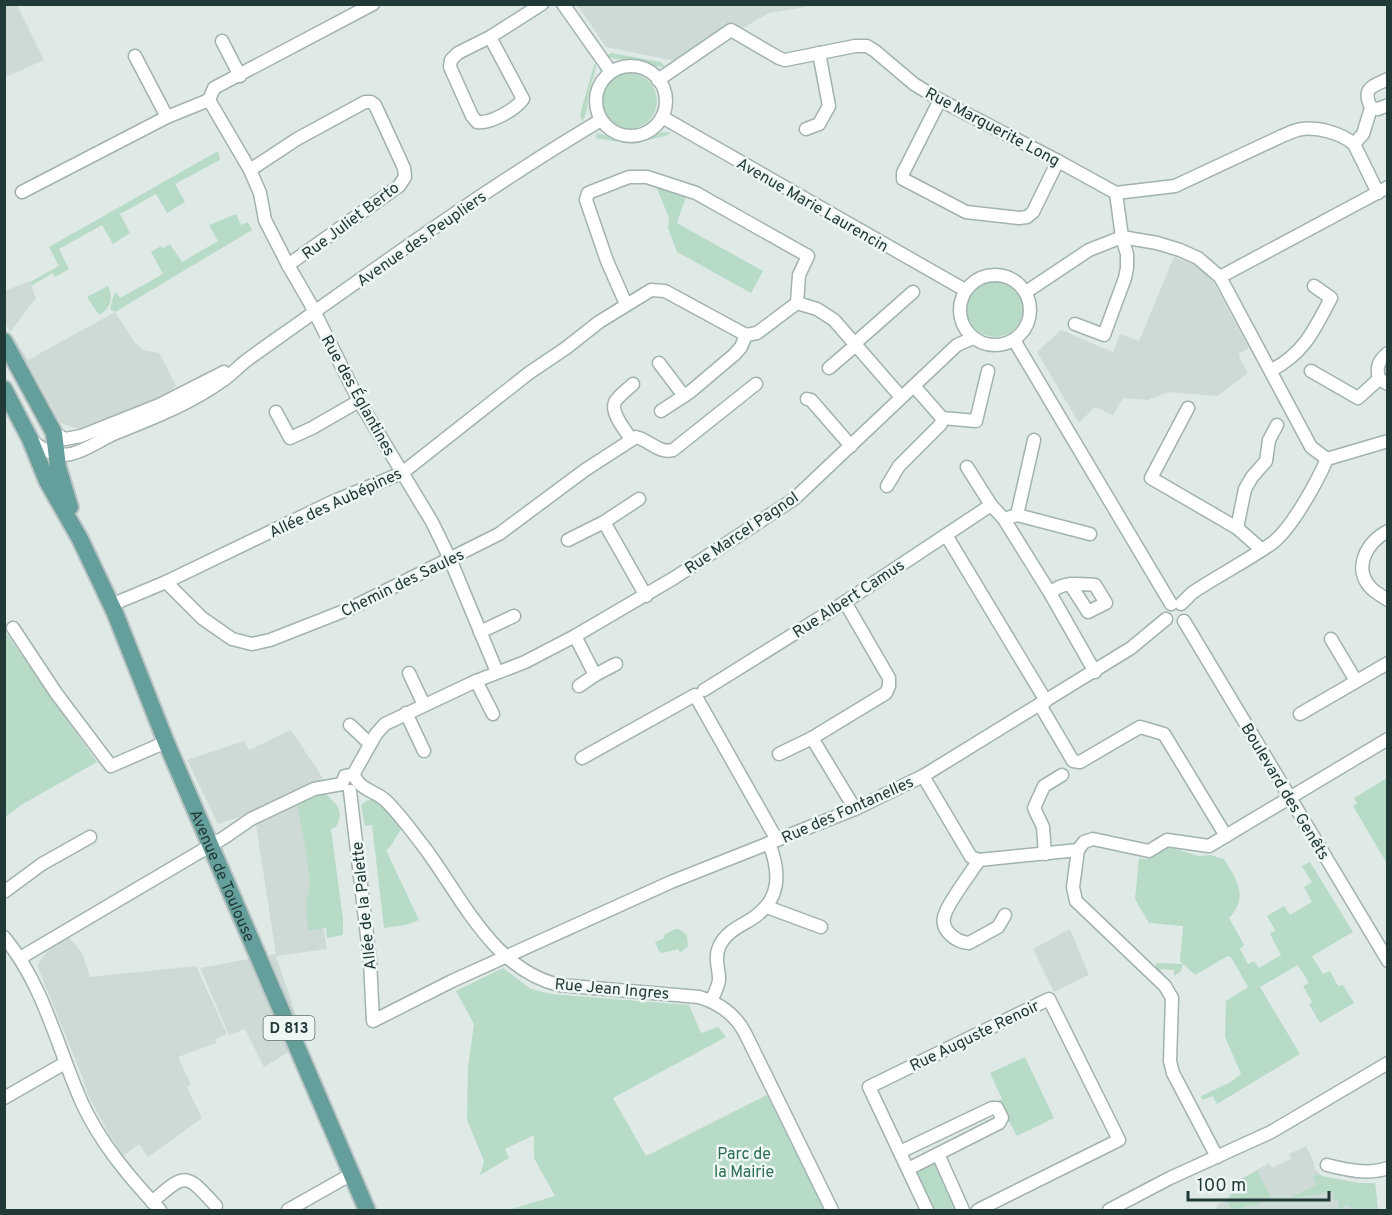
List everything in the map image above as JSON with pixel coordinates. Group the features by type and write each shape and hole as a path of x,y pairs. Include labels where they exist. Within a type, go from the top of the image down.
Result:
{"main road":[{"name":"Avenue de Toulouse","path":"4,341 53,447 47,481 80,539 111,605 166,742 350,1175 367,1210"},
{"name":"Avenue de Toulouse","path":"4,389 30,439 53,447"}],"street":[{"path":"22,192 167,117 209,100 214,88 373,4"},
{"path":"490,36 523,99 517,108 484,123 477,122 472,116 450,67 451,60 458,53 543,4"},
{"path":"563,4 611,72"},
{"name":"Rue Marguerite Long","path":"658,80 731,30 785,60 855,46 867,46 914,84 940,100 1116,193"},
{"path":"222,41 240,76"},
{"path":"806,129 819,124 829,106 819,53"},
{"path":"135,56 167,117"},
{"path":"625,67 638,67 658,80 663,88 665,105 662,117 656,126 646,133 634,136 615,133 601,120 596,107 596,96 600,84 611,72 625,67"},
{"path":"1354,144 1363,134 1371,108 1366,92 1388,79"},
{"name":"Rue des Églantines","path":"209,100 250,170 260,193 265,220 358,401 432,522 450,559 497,672"},
{"path":"940,100 903,172 903,179 933,196 966,212 1027,217 1033,212 1058,161"},
{"name":"Rue Juliet Berto","path":"250,170 297,140 365,102 375,105 404,168 405,177 399,186 288,266"},
{"path":"1371,108 1378,109 1388,105"},
{"name":"Avenue Marie Laurencin","path":"662,117 965,290"},
{"name":"Avenue des Peupliers","path":"53,447 69,454 85,450 113,434 174,409 223,381 244,362 488,191 601,120"},
{"path":"1074,324 1104,335 1127,268 1127,254 1122,237 1116,193 1175,186 1301,129 1328,132 1348,139 1354,144 1383,190 1220,277"},
{"path":"626,304 607,261 586,200 588,193 629,177 646,177 696,193 808,256 799,274 797,303 757,333 746,335 735,354 684,396 661,411"},
{"path":"1026,292 1089,250 1122,237 1157,243 1198,258 1220,277 1272,370 1311,447 1327,459"},
{"path":"988,274 1000,274 1011,277 1021,284 1026,292 1031,305 1030,316 1024,330 1014,340 993,345 983,343 973,338 962,323 959,307 965,290 975,280 988,274"},
{"path":"1272,370 1290,360 1309,338 1331,298 1314,286"},
{"name":"Allée des Aubépines","path":"111,605 165,582 332,502 402,473 529,373 626,304 651,290 665,291 746,335"},
{"path":"829,368 913,292"},
{"path":"797,303 818,309 834,320 901,397"},
{"name":"Rue Marcel Pagnol","path":"351,783 370,744 385,724 476,681 525,662 575,636 646,596 794,499 957,345 973,338"},
{"path":"1014,340 1176,604 1186,612 1184,621 1175,624 1166,619 1165,610 1176,604 1272,543 1283,532 1318,479 1327,459 1388,441"},
{"path":"1311,371 1358,398 1383,381 1377,371 1378,364 1381,358 1388,353"},
{"name":"Avenue des Peupliers","path":"53,447 159,405 244,362"},
{"path":"659,363 684,396"},
{"path":"914,386 942,418 976,421 988,371"},
{"path":"633,384 615,402 618,417 631,439 636,437 643,439 662,451 673,450 756,384"},
{"path":"807,399 811,400 851,446"},
{"path":"276,412 290,438 358,401"},
{"path":"1188,408 1151,478 1237,528 1261,549"},
{"path":"888,486 899,466 941,424 942,418"},
{"path":"1237,528 1245,489 1266,461 1269,440 1277,425"},
{"name":"Chemin des Saules","path":"165,582 216,629 232,639 252,644 278,637 350,609 499,534 631,439"},
{"path":"1017,515 1034,440"},
{"path":"967,467 991,505 1004,519 1095,672"},
{"path":"568,540 604,522 639,498"},
{"name":"Rue Albert Camus","path":"704,690 845,602 991,505"},
{"path":"1004,519 1017,515 1090,534"},
{"path":"604,522 646,596"},
{"path":"1388,531 1370,544 1362,563 1366,582 1372,590 1388,600"},
{"path":"946,535 1043,703 1073,761 1080,762 1140,728 1164,734 1226,836"},
{"path":"1050,593 1056,588 1070,584"},
{"path":"779,754 812,738 886,693 889,686 888,678 845,602"},
{"path":"480,632 514,616"},
{"name":"Rue des Fontanelles","path":"373,1021 452,981 681,878 855,809 923,776 1095,672 1131,648 1166,619"},
{"name":"Boulevard des Genêts","path":"1184,621 1388,961"},
{"path":"14,628 48,680 111,766 166,742"},
{"path":"575,636 595,675"},
{"path":"1331,639 1356,681"},
{"path":"1299,714 1388,663"},
{"path":"579,686 616,664"},
{"path":"409,673 424,705"},
{"path":"476,681 494,714"},
{"path":"582,758 695,696 773,842 777,885 774,894 767,907 733,929 722,941 716,956 719,980 711,1001"},
{"path":"406,713 424,751"},
{"path":"350,725 370,744"},
{"path":"812,738 855,809"},
{"path":"1217,1157 1171,1067 1172,998 1165,986 1076,901 1073,887 1078,850 1084,842 1093,839 1149,851 1167,840 1209,846 1388,739"},
{"path":"1045,854 1043,827 1034,808 1044,786 1062,775"},
{"path":"923,776 970,857 979,860 1078,850"},
{"path":"20,958 209,841 314,789 351,783"},
{"name":"Rue Jean Ingres","path":"351,783 385,800 421,843 487,936 505,957 544,982 692,996 711,1001 732,1014 741,1026 832,1210"},
{"name":"Allée de la Palette","path":"351,783 373,1021"},
{"path":"4,892 42,864 90,837"},
{"path":"979,860 944,914 946,928 951,936 963,943 969,943 998,927 1005,915"},
{"path":"767,907 821,927"},
{"path":"4,937 20,958 41,997 83,1104 123,1169 156,1206 175,1181 183,1180 195,1183 216,1206"},
{"name":"Rue Auguste Renoir","path":"927,1210 869,1086 1048,999 1119,1140 978,1210"},
{"path":"4,1098 65,1062"},
{"path":"1109,1210 1170,1178 1271,1132 1388,1064"},
{"path":"900,1152 992,1108 997,1108 1002,1118 999,1123 908,1169"},
{"path":"938,1154 963,1210"},
{"path":"1327,1165 1366,1172 1388,1168"},
{"path":"288,1210 350,1175"}],"shaded area":[{"path":"5,4 17,5 44,60 5,77"},
{"path":"580,4 817,5 769,13 741,29 733,22 675,61 606,47 578,6"},
{"path":"1174,257 1198,265 1213,282 1249,348 1239,353 1248,373 1217,396 1168,392 1148,400 1123,398 1113,415 1095,407 1079,423 1037,352 1061,330 1113,352 1120,334 1139,341"},
{"path":"29,281 36,298 10,332 5,323 5,291"},
{"path":"115,312 135,343 143,350 159,353 176,386 160,397 78,429 61,423 10,332 28,360"},
{"path":"291,730 324,780 300,793 327,949 276,956 305,1042 264,1067 245,1029 229,1035 200,968 276,954 254,812 218,824 187,760 244,741 249,750"},
{"path":"1070,929 1089,975 1054,992 1033,949"},
{"path":"67,935 82,953 90,977 196,966 227,1034 216,1039 216,1043 178,1057 191,1084 187,1087 202,1118 148,1157 139,1144 123,1156 109,1134 88,1095 37,965 52,945"},
{"path":"1306,1146 1315,1169 1322,1176 1358,1183 1375,1183 1378,1210 1215,1210 1218,1204 1227,1200 1241,1179 1269,1163 1272,1168 1291,1159 1289,1154"}],"green space":[{"path":"611,53 661,62 665,67 606,56"},
{"path":"596,63 587,110 582,121 580,114"},
{"path":"629,73 640,75 649,81 655,90 657,101 655,112 649,121 640,127 629,129 618,127 609,121 603,112 601,101 603,90 609,81 618,75"},
{"path":"670,132 668,135 633,144 595,138 597,133 630,142"},
{"path":"218,151 220,160 175,184 185,202 167,213 156,194 120,214 130,233 113,244 102,225 59,249 69,269 55,277 53,273 31,286 30,282 59,266 49,247"},
{"path":"656,186 686,197 677,223 763,271 751,293 677,252 668,228 669,218"},
{"path":"236,214 241,225 248,222 252,230 115,312 110,309 116,292 120,298 163,274 151,252 170,244 182,262 218,241 209,225"},
{"path":"995,281 1006,283 1015,289 1021,298 1023,309 1021,320 1015,329 1006,335 995,337 984,335 975,329 969,320 967,309 969,298 975,289 984,283"},
{"path":"108,286 111,295 110,303 99,315 87,297"},
{"path":"6,633 97,762 21,805 5,817 4,634"},
{"path":"1387,778 1388,860 1386,862 1353,806 1357,803 1354,798"},
{"path":"325,793 340,812 336,827 331,829 343,919 343,935 327,938 326,928 308,930 306,902 310,887 297,802"},
{"path":"375,799 390,810 403,826 386,850 419,920 405,925 384,928 372,825 365,826 361,805"},
{"path":"1169,847 1199,856 1210,855 1224,859 1237,881 1240,896 1229,918 1244,945 1240,949 1248,964 1254,961 1259,968 1281,955 1270,934 1275,930 1267,916 1284,906 1290,915 1312,902 1304,887 1312,882 1302,866 1310,862 1353,932 1312,956 1323,974 1330,971 1338,986 1343,985 1354,1003 1320,1023 1309,1004 1312,1002 1303,986 1309,983 1298,965 1260,987 1300,1054 1217,1104 1213,1096 1203,1100 1201,1096 1231,1082 1241,1074 1225,1037 1226,1001 1248,987 1231,957 1228,956 1195,975 1180,961 1183,926 1149,923 1135,899 1139,858 1151,858"},
{"path":"675,929 687,935 688,946 680,953 678,949 663,953 659,951 655,942 663,939 665,934"},
{"path":"1157,963 1183,964 1181,971 1174,976 1174,970 1161,969 1160,975 1150,972"},
{"name":"Parc de la Mairie","path":"503,968 531,989 551,994 689,1005 701,1033 718,1027 726,1037 613,1098 646,1156 767,1095 825,1210 508,1210 555,1196 534,1158 534,1135 505,1149 509,1158 480,1175 484,1161 467,1120 468,1067 474,1024 456,991"},
{"path":"1025,1057 1054,1118 1017,1136 998,1101 1002,1099 990,1073"},
{"path":"933,1163 937,1166 958,1210 931,1210 915,1175 916,1170"},
{"path":"1257,1170 1271,1198 1253,1206 1251,1204 1242,1208 1243,1210 1231,1210 1227,1200 1241,1179"},
{"path":"1318,1174 1358,1183 1375,1183 1378,1210 1354,1210 1347,1205 1339,1210 1333,1192 1289,1199 1316,1185 1313,1176"}]}
